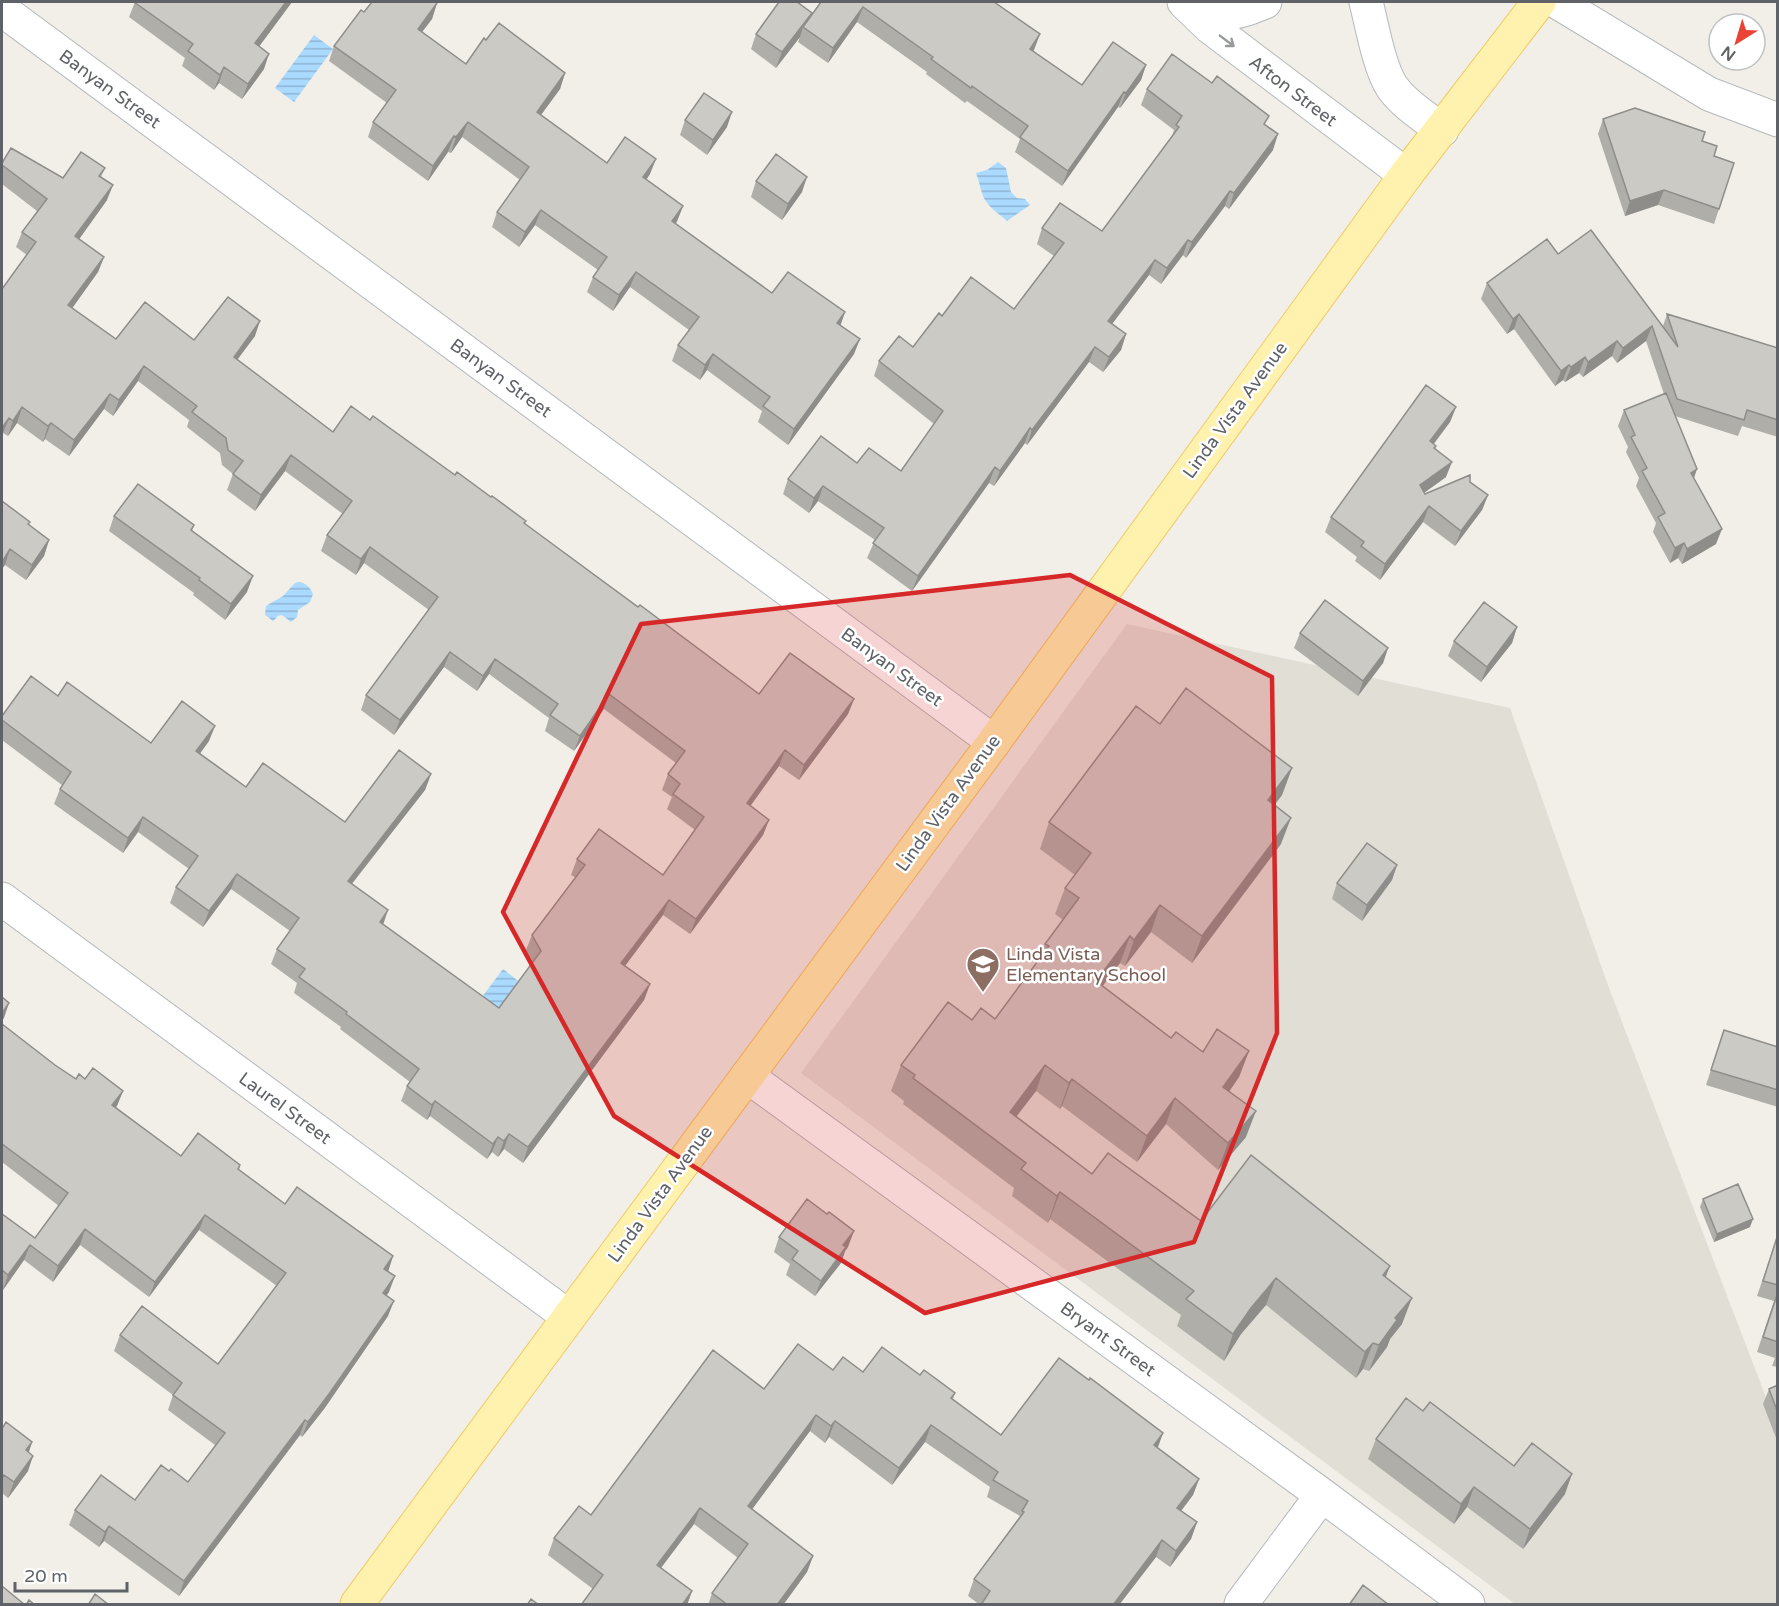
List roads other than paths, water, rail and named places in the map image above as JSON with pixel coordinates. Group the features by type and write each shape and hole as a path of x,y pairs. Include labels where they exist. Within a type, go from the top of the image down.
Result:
{"main road":[{"name":"Linda Vista Avenue","path":"357,1605 994,742 1406,175 1539,2"}],"street":[{"name":"Afton Street","path":"1184,2 1210,27 1406,175"},
{"path":"1196,2 1210,11 1222,13 1234,12 1265,2"},
{"path":"1366,2 1376,44 1391,85 1411,106 1442,130"},
{"path":"1557,2 1709,94 1778,120"},
{"name":"Banyan Street","path":"9,14 994,742"},
{"name":"Laurel Street","path":"2,898 569,1317"},
{"name":"Bryant Street","path":"747,1076 1322,1495 1468,1605"},
{"path":"1241,1605 1322,1495"}],"water":[{"path":"314,35 333,49 294,102 275,88"},
{"path":"998,162 1006,168 1011,192 1017,198 1025,199 1030,205 1007,221 985,200 976,173 987,170"},
{"path":"299,582 308,586 313,594 310,602 298,610 297,617 291,622 282,615 273,621 265,615 266,606 283,596 295,583"},
{"path":"503,969 522,984 503,1009 470,1013"}],"place":[{"name":"Linda Vista Elementary School","path":"983,993"}]}
